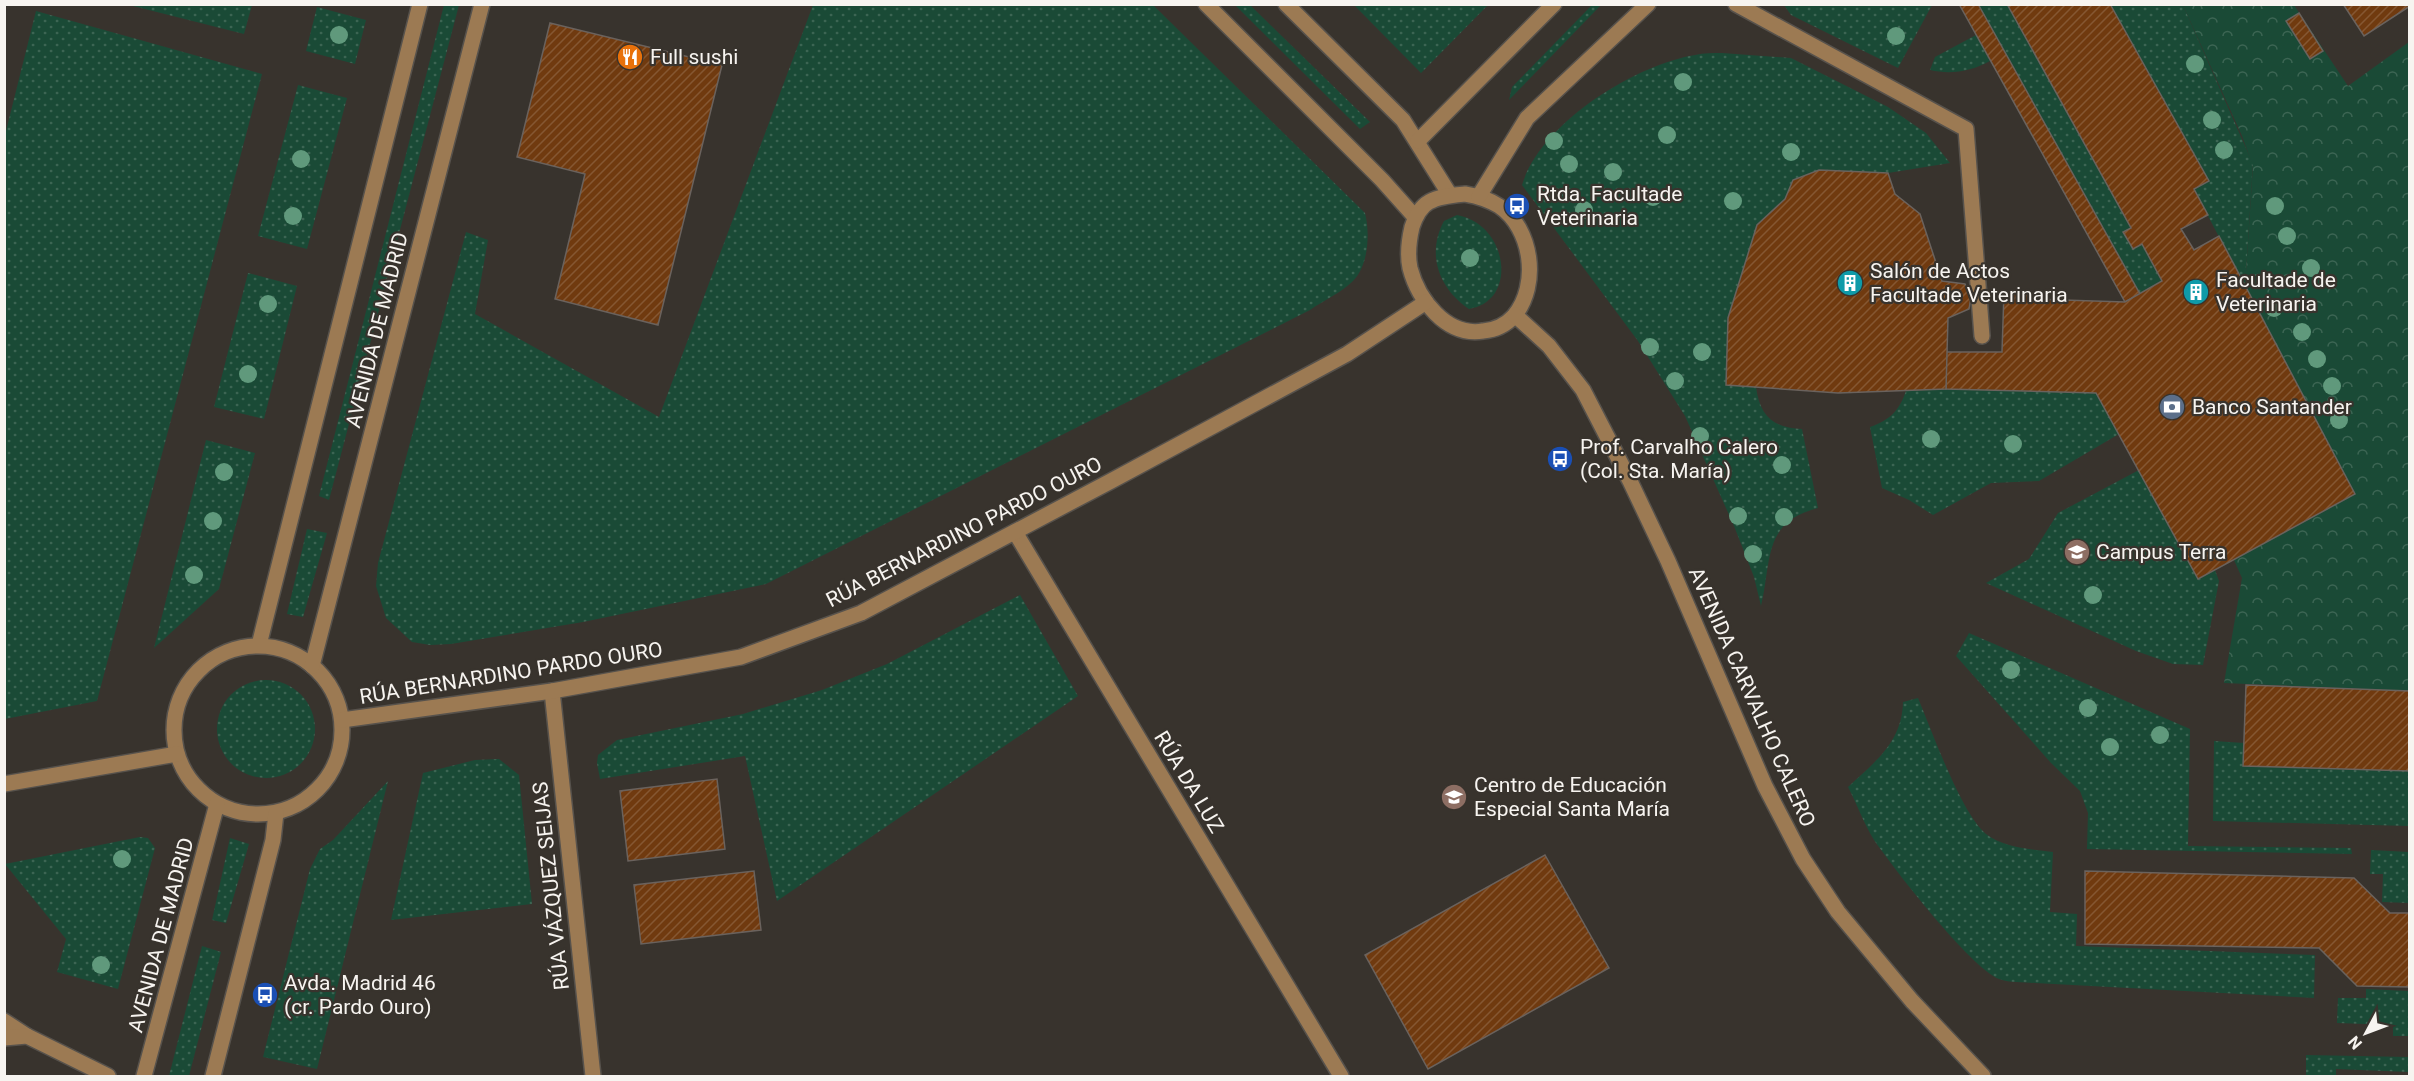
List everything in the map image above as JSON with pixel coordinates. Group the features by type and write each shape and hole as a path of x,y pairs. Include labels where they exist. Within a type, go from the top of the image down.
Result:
{"street":[{"name":"AVENIDA DE MADRID","path":"259,645 420,4"},
{"name":"AVENIDA DE MADRID","path":"312,666 482,4"},
{"path":"1206,4 1382,180 1415,217"},
{"path":"1286,4 1403,120 1450,195"},
{"path":"1418,141 1554,4"},
{"path":"1479,196 1527,118 1648,4"},
{"path":"1736,4 1966,129 1982,336"},
{"path":"1450,195 1479,196 1500,206 1515,223 1527,245 1529,271 1526,292 1515,315 1498,329 1478,332 1457,328 1438,316 1426,302 1410,267 1408,242 1415,217 1429,202 1450,195"},
{"name":"RÚA BERNARDINO PARDO OURO","path":"342,720 552,691 741,657 861,613 1347,354 1426,302"},
{"name":"AVENIDA CARVALHO CALERO","path":"1515,315 1549,346 1583,390 1668,561 1765,786 1803,859 1838,912 1912,1000 1983,1077"},
{"name":"RÚA DA LUZ","path":"1015,532 1341,1077"},
{"path":"259,645 288,651 312,666 333,691 342,720 342,741 333,769 308,798 276,813 249,814 217,804 188,777 177,754 174,725 182,694 199,670 219,655 259,645"},
{"name":"RÚA VÁZQUEZ SEIJAS","path":"552,691 593,1077"},
{"path":"4,784 177,754"},
{"name":"AVENIDA DE MADRID","path":"144,1077 217,804"},
{"path":"213,1077 273,840 276,813"},
{"path":"4,1021 27,1036 108,1077"},
{"path":"4,1038 27,1036"}],"green space":[{"path":"252,4 244,34 129,5"},
{"path":"1593,4 1601,5 1509,100 1512,87"},
{"path":"444,5 459,5 329,500 319,496"},
{"path":"813,5 1153,5 1365,213 1368,239 1362,266 1349,285 1310,310 766,584 583,622 451,644 430,645 412,642 386,618 376,586 378,563 466,232 488,240 475,314 659,417"},
{"path":"1235,5 1250,5 1370,122 1360,129"},
{"path":"1354,5 1488,5 1421,73"},
{"path":"1784,5 1932,5 1898,68 1791,15"},
{"path":"1978,5 2007,5 2131,228 2123,232 2133,249 2142,244 2162,281 2140,294"},
{"path":"2110,5 2183,5 2253,164 2245,287 2194,189 2208,181"},
{"path":"2183,5 2294,5 2348,86 2409,42 2409,691 2224,683 2242,578 2234,560 2355,494 2245,287 2253,166 2242,136"},
{"path":"317,7 366,20 355,64 306,51"},
{"path":"36,11 262,74 97,701 5,719 5,135"},
{"path":"1976,35 1990,61 1961,71 1930,70 1935,57"},
{"path":"1722,53 1791,58 1888,107 1926,133 1950,163 1888,173 1793,180 1785,199 1757,225 1728,318 1726,384 1756,387 1761,406 1770,418 1783,426 1802,429 1818,508 1800,514 1778,533 1769,559 1761,606 1754,577 1734,526 1685,416 1638,341 1522,185 1532,162 1548,140 1592,101 1618,84 1671,61 1698,54"},
{"path":"298,85 347,98 307,249 258,236"},
{"path":"1457,215 1474,221 1487,232 1496,247 1501,262 1501,278 1495,292 1485,303 1469,309 1459,301 1443,281 1436,258 1436,246 1444,221"},
{"path":"248,273 297,286 264,419 214,407"},
{"path":"1946,389 2096,393 2119,434 2039,481 1991,483 1933,515 1909,500 1882,488 1870,427 1893,414 1906,391"},
{"path":"206,440 255,453 219,589 154,648"},
{"path":"2139,470 2199,579 2215,570 2219,581 2203,665 2173,664 2136,651 1986,583 2029,559 2058,513"},
{"path":"307,529 327,533 303,617 287,614"},
{"path":"1020,595 1078,696 777,901 745,756 600,779 598,755 617,740 743,714 822,690 887,664"},
{"path":"1969,633 2190,729 2188,846 2351,848 2352,854 2087,849 2088,813 2080,791 2051,763 1956,656"},
{"path":"266,680 285,683 301,694 312,710 315,729 312,748 301,764 285,775 266,778 247,775 231,764 220,748 217,729 220,710 231,694 247,683"},
{"path":"1918,698 1957,790 1976,823 1993,839 2018,847 2053,852 2050,912 2077,914 2076,946 2315,955 2314,998 2012,982 1999,979 1986,971 1933,916 1884,854 1870,834 1848,787 1886,750 1893,740 1903,702"},
{"path":"2214,741 2244,743 2244,766 2409,771 2409,826 2213,821"},
{"path":"499,759 519,775 532,904 391,920 423,773 475,760"},
{"path":"388,781 317,1069 263,1057 310,869 320,849 333,840"},
{"path":"140,837 148,838 155,848 118,989 57,972 66,939 5,864"},
{"path":"230,838 249,844 226,923 212,920"},
{"path":"2371,850 2409,852 2409,903 2382,902 2383,874 2370,874"},
{"path":"202,946 221,952 189,1076 169,1076"},
{"path":"2366,989 2409,991 2409,1036 2393,1036 2393,1025 2337,1023 2338,998 2366,998"},
{"path":"2306,1055 2409,1057 2409,1072 2336,1069 2336,1076 2306,1076"}],"building":[{"path":"1959,4 1978,4 2140,294 2125,302"},
{"name":"Facultade de Veterinaria","path":"2007,4 2110,4 2209,181 2194,189 2208,215 2181,229 2194,250 2219,236 2355,494 2198,579 2096,393 1946,389 1946,352 2002,352 2004,292 2030,292 2029,299 2125,302 2162,281 2142,244 2133,249 2123,232 2131,228"},
{"path":"2343,4 2410,4 2410,6 2364,36"},
{"path":"2299,13 2323,51 2310,59 2286,21"},
{"path":"550,23 722,65 658,325 555,299 585,174 517,157"},
{"name":"Salón de Actos Facultade Veterinaria","path":"1819,170 1888,173 1895,194 1920,214 1942,281 1965,284 1971,297 1969,309 1948,318 1946,389 1838,393 1726,385 1728,318 1757,225 1785,199 1793,180"},
{"path":"2246,685 2410,691 2410,771 2243,766"},
{"path":"717,779 725,849 628,861 620,791"},
{"path":"1545,855 1609,968 1428,1069 1365,955"},
{"path":"754,871 761,930 641,944 634,885"},
{"path":"2085,871 2354,878 2390,913 2410,913 2410,987 2357,986 2319,948 2085,944"}],"place":[{"name":"Full sushi","path":"630,57"},
{"name":"Rtda. Facultade Veterinaria","path":"1517,206"},
{"name":"Salón de Actos Facultade Veterinaria","path":"1850,283"},
{"name":"Facultade de Veterinaria","path":"2196,292"},
{"name":"Banco Santander","path":"2172,407"},
{"name":"Prof. Carvalho Calero (Col. Sta. María)","path":"1560,459"},
{"name":"Campus Terra","path":"2077,552"},
{"name":"Centro de Educación Especial Santa María","path":"1454,797"},
{"name":"Avda. Madrid 46 (cr. Pardo Ouro)","path":"265,995"}]}
